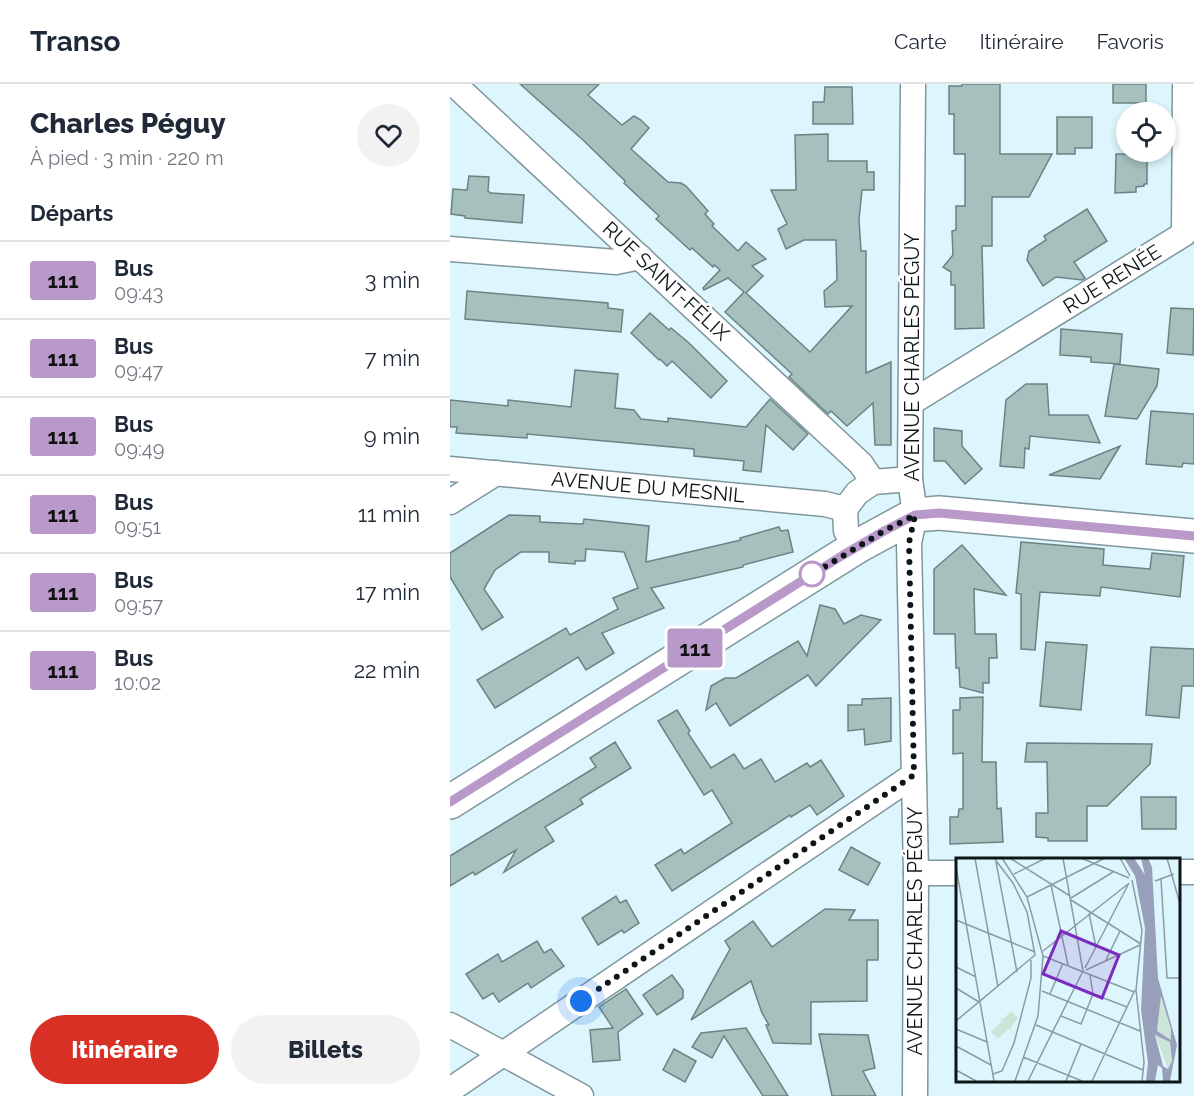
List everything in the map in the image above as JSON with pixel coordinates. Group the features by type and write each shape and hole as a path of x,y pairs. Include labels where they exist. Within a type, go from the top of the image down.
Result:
{"street":[{"name":"RUE SAINT-FÉLIX","path":"453,84 861,464 873,482"},
{"name":"AVENUE CHARLES PÉGUY","path":"913,84 910,479 915,515 909,543 916,873 915,1096"},
{"name":"RUE RENÉE","path":"912,402 1189,234 1185,84"},
{"path":"450,249 616,262 640,257"},
{"name":"AVENUE DU MESNIL","path":"450,469 825,504 845,509"},
{"path":"450,502 496,473"},
{"path":"858,546 846,531 845,509 857,493 873,482 910,479"},
{"path":"450,802 858,546 915,515 939,513 1194,536"},
{"path":"450,1090 914,775"},
{"path":"916,873 956,873"},
{"path":"450,1024 580,1096"}],"building":[{"path":"520,84 599,84 588,95 622,125 634,116 641,120 649,128 631,149 668,182 681,183 686,186 708,211 705,214 714,224 712,226 738,251 746,242 766,259 752,266 763,276 746,293 810,352 852,306 825,307 824,291 837,280 836,240 804,240 786,249 778,229 787,224 771,190 796,190 795,135 828,134 828,161 867,161 867,172 874,172 874,190 862,190 859,219 861,251 866,251 866,373 891,362 891,445 875,445 873,403 847,426 831,411 828,414 789,377 792,374 725,312 744,292 728,278 704,290 703,288 720,270 714,265 713,267 692,248 690,250 656,219 659,216 624,183 625,181"},
{"path":"962,84 1000,84 1000,154 1052,154 1029,197 992,197 992,246 982,246 984,328 955,329 955,285 951,285 951,272 943,267 953,255 952,231 956,230 956,206 965,206 965,154 954,154 954,114 949,114 949,86 962,86"},
{"path":"1113,84 1146,84 1146,102 1113,103"},
{"path":"825,87 852,87 853,124 813,124 813,102 824,102"},
{"path":"1057,117 1092,117 1092,148 1075,148 1075,154 1057,154"},
{"path":"1116,154 1116,162 1147,162 1147,184 1136,187 1136,192 1115,193"},
{"path":"469,176 489,177 488,191 491,193 524,195 522,223 465,218 465,216 451,214 453,189 467,190"},
{"path":"1087,209 1107,241 1074,262 1085,278 1082,280 1056,277 1043,286 1027,260 1029,251 1046,240 1044,236"},
{"path":"467,291 608,303 608,308 623,310 621,332 465,319"},
{"path":"1171,308 1194,309 1193,355 1167,353"},
{"path":"650,313 669,330 671,328 689,343 727,381 711,398 672,361 667,366 631,333"},
{"path":"1061,329 1122,334 1120,364 1091,362 1091,357 1060,355"},
{"path":"1114,364 1159,369 1157,386 1137,419 1105,416"},
{"path":"575,370 618,374 615,408 634,410 641,419 668,422 668,418 746,427 770,399 808,434 793,450 766,425 761,472 743,470 744,461 694,456 694,449 527,434 527,438 456,433 457,427 450,427 450,400 508,406 508,400 571,407"},
{"path":"1026,384 1047,384 1049,415 1088,415 1100,443 1030,436 1029,449 1025,448 1024,468 1000,466 1006,400"},
{"path":"1151,411 1194,414 1194,464 1183,463 1182,467 1146,464"},
{"path":"934,428 962,431 962,446 982,469 965,484 945,461 934,461"},
{"path":"1120,446 1100,479 1049,475"},
{"path":"509,515 540,516 540,522 583,524 584,519 649,526 646,562 741,540 740,538 779,527 781,531 788,530 793,552 743,565 743,567 651,588 664,608 602,633 614,653 586,670 578,657 495,708 477,680 566,628 570,635 618,609 613,598 638,588 624,552 586,549 585,561 575,561 575,564 549,562 549,552 521,552 495,570 484,589 503,617 482,630 450,577 450,553"},
{"path":"1021,542 1104,549 1103,565 1150,569 1152,553 1184,556 1180,597 1101,587 1100,596 1040,592 1035,650 1021,649 1021,594 1016,593"},
{"path":"962,545 1006,595 974,589 975,634 996,634 997,658 989,658 989,683 983,683 983,693 960,687 959,668 956,668 955,634 934,634 934,569"},
{"path":"820,605 835,609 844,624 861,615 881,620 816,686 808,675 730,726 716,703 706,710 711,686 725,678 736,678 798,641 807,656"},
{"path":"1046,642 1087,645 1081,710 1040,706"},
{"path":"1151,647 1194,649 1194,686 1182,686 1179,718 1146,715"},
{"path":"983,697 982,762 996,762 997,809 1001,808 1003,842 950,844 950,817 958,817 959,809 963,809 963,753 953,754 953,710 960,710 960,698"},
{"path":"891,698 891,741 865,745 864,729 848,731 848,705 862,705 862,699"},
{"path":"677,710 690,731 688,733 711,768 734,754 744,769 761,759 775,782 807,763 810,767 821,760 844,796 817,815 810,805 791,817 790,815 672,891 655,865 681,849 684,854 732,823 712,790 704,795 658,721"},
{"path":"615,742 631,768 580,799 583,804 545,827 554,841 504,872 516,850 475,875 473,872 450,886 450,856 596,767 590,758"},
{"path":"1027,743 1152,744 1150,764 1107,806 1087,806 1087,841 1048,841 1048,838 1036,837 1036,813 1048,813 1047,762 1025,762"},
{"path":"1141,797 1176,797 1176,829 1142,829"},
{"path":"851,847 880,863 868,885 839,870"},
{"path":"616,896 620,903 626,900 639,923 624,933 622,930 598,945 582,918"},
{"path":"825,909 855,910 849,920 878,920 878,960 867,960 867,1001 811,1002 811,1044 773,1043 766,1025 769,1025 762,1013 751,981 691,1020 730,949 725,941 753,921 772,947"},
{"path":"537,941 544,953 551,949 564,966 531,988 528,983 499,1002 493,993 483,999 466,974 498,954 502,962"},
{"path":"672,975 683,990 683,998 657,1015 643,995"},
{"path":"626,989 643,1014 618,1032 620,1060 593,1062 590,1030 613,1028 599,1007"},
{"path":"746,1028 788,1096 763,1096 724,1036 712,1058 692,1047 701,1033"},
{"path":"819,1034 868,1035 875,1068 863,1071 876,1096 832,1096"},
{"path":"674,1049 696,1061 685,1082 663,1070"}],"bus line":[{"name":"111","path":"450,802 843,555 915,515 939,513 1194,536"}],"route":[{"path":"581,1001 914,775 909,543 915,515 808,577 812,574"}]}
